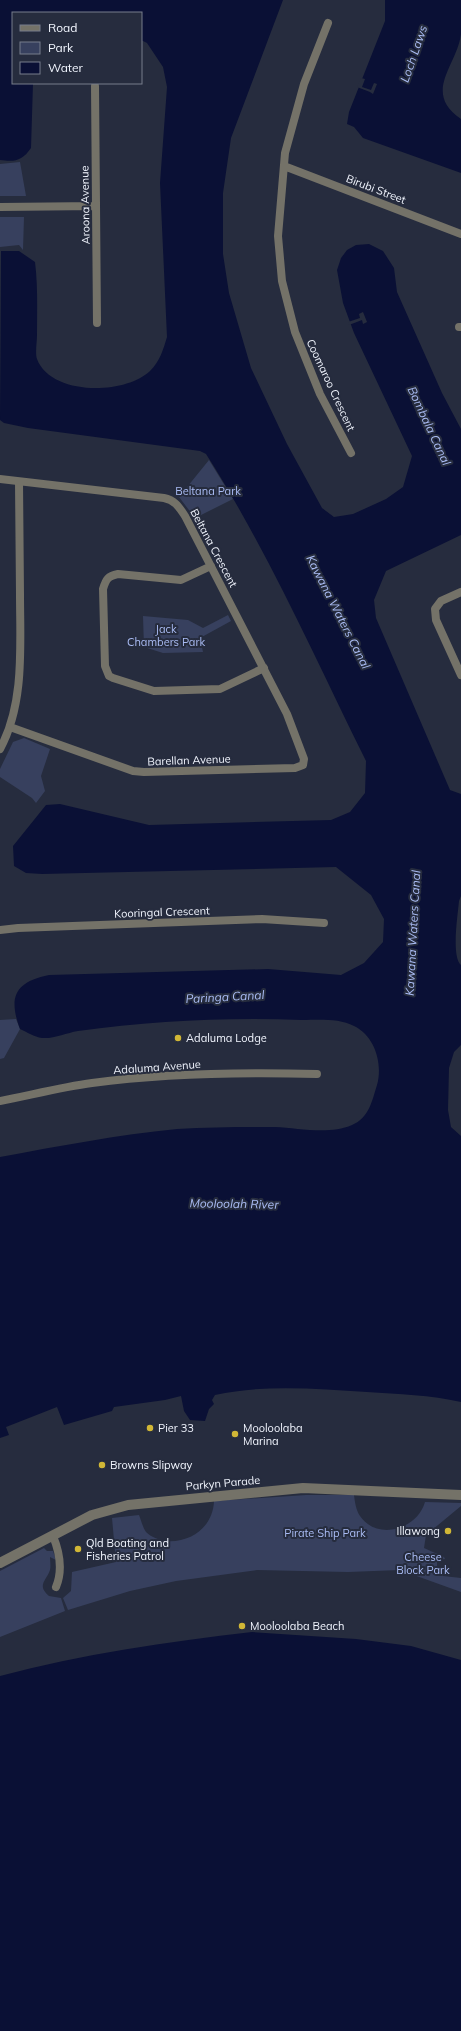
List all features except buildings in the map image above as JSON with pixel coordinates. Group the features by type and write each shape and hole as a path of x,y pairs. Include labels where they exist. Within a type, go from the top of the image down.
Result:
{"street":[{"name":"Coomaroo Crescent","path":"328,23 304,84 285,153 278,236 282,281 295,332 320,394 351,453"},
{"name":"Aroona Avenue","path":"95,86 97,323"},
{"name":"Birubi Street","path":"284,166 461,234"},
{"path":"0,207 96,206"},
{"name":"Beltana Crescent","path":"0,479 171,499 185,516 287,714 303,751 304,759 302,765"},
{"path":"0,749 10,727 19,683 19,482"},
{"path":"211,566 181,580 118,574 110,576 105,581 103,589 106,672 113,678 154,691 220,689 228,687 264,668"},
{"path":"461,592 441,601 434,609 436,620 461,675"},
{"name":"Barellan Avenue","path":"10,727 139,772 296,768 302,765"},
{"name":"Kooringal Crescent","path":"0,930 18,928 262,919 324,923"},
{"name":"Adaluma Avenue","path":"0,1101 92,1083 178,1074 317,1074"},
{"name":"Parkyn Parade","path":"0,1563 92,1516 116,1507 210,1496 308,1488 461,1495"},
{"path":"53,1536 59,1551 60,1570 56,1587"}],"green space":[{"path":"20,162 26,196 0,196 0,164"},
{"path":"0,217 24,217 23,250 19,245 0,247"},
{"name":"Beltana Park","path":"209,460 233,499 195,518 179,497"},
{"name":"Jack Chambers Park","path":"228,615 231,621 200,638 203,652 163,653 144,647 143,616 188,620 203,628"},
{"path":"24,738 50,749 41,776 45,791 36,803 32,798 0,777 0,769 13,742"},
{"path":"16,1019 20,1029 4,1058 0,1059 0,1020"},
{"name":"Pirate Ship Park","path":"306,1495 354,1495 355,1504 360,1516 367,1524 386,1530 396,1529 414,1520 421,1512 425,1502 461,1503 461,1506 426,1535 424,1548 444,1557 445,1559 437,1560 437,1570 443,1570 443,1576 461,1578 461,1592 400,1570 348,1572 257,1570 176,1581 130,1591 68,1610 63,1598 71,1591 72,1572 116,1562 112,1518 139,1515 148,1534 161,1540 175,1541 192,1536 205,1526 213,1510 214,1501"},
{"path":"44,1548 47,1551 53,1551 56,1560 50,1557 50,1570 43,1589 49,1596 61,1598 65,1611 0,1637 0,1571"}],"water":[{"path":"0,0 283,0 231,138 223,193 223,254 229,293 251,368 287,444 322,508 334,517 353,514 386,499 403,487 412,456 354,333 343,303 337,270 341,258 347,250 356,245 369,244 383,251 394,268 397,292 442,393 461,429 461,535 386,571 374,600 376,618 450,790 461,794 461,896 459,901 456,953 461,965 461,1045 454,1052 449,1068 448,1110 451,1127 461,1136 461,1402 414,1395 291,1388 253,1389 215,1395 212,1400 214,1404 209,1409 205,1421 190,1420 184,1411 181,1396 165,1400 114,1407 112,1411 64,1425 57,1407 6,1427 9,1435 0,1438 0,1157 110,1138 177,1129 214,1127 275,1127 334,1130 352,1125 362,1118 369,1108 379,1077 378,1060 376,1051 372,1044 367,1036 348,1023 328,1020 274,1019 162,1022 78,1031 56,1037 42,1038 33,1036 20,1029 16,1018 15,1008 17,993 28,982 49,975 268,969 341,975 364,963 383,942 384,919 371,895 336,867 42,874 26,873 14,866 13,846 46,805 60,804 149,825 331,820 350,812 365,793 366,761 250,528 206,454 200,451 28,428 4,423 0,420 1,251 19,251 35,262 37,280 36,357 45,371 57,380 72,385 89,388 107,388 139,379 150,371 159,359 167,337 160,183 167,87 163,67 147,43 142,40 142,12 12,12 12,84 33,84 31,148 18,160 0,160"},
{"name":"Loch Laws","path":"385,0 461,0 461,34 458,46 445,78 443,89 444,99 450,109 461,119 461,173 363,138 354,127 347,124 349,112 385,21"},
{"path":"252,1632 356,1639 411,1646 461,1660 461,2031 0,2031 0,1676 93,1655 188,1640"}],"pier":[{"path":"361,78 365,79 362,87 371,90 374,83 377,84 373,94 357,87"},
{"path":"363,312 367,322 363,324 362,320 349,325 348,322 360,318 359,314"}],"place":[{"name":"Adaluma Lodge","path":"178,1038"},
{"name":"Pier 33","path":"150,1428"},
{"name":"Mooloolaba Marina","path":"235,1434"},
{"name":"Browns Slipway","path":"102,1465"},
{"name":"Illawong","path":"448,1531"},
{"name":"Qld Boating and Fisheries Patrol","path":"78,1549"},
{"name":"Mooloolaba Beach","path":"242,1626"}],"water label":[{"name":"Bombala Canal","path":"429,426"},
{"name":"Kawana Waters Canal","path":"338,612"},
{"name":"Kawana Waters Canal","path":"413,933"},
{"name":"Paringa Canal","path":"225,997"},
{"name":"Mooloolah River","path":"234,1204"}],"park label":[{"name":"Cheese Block Park","path":"423,1563"}]}
